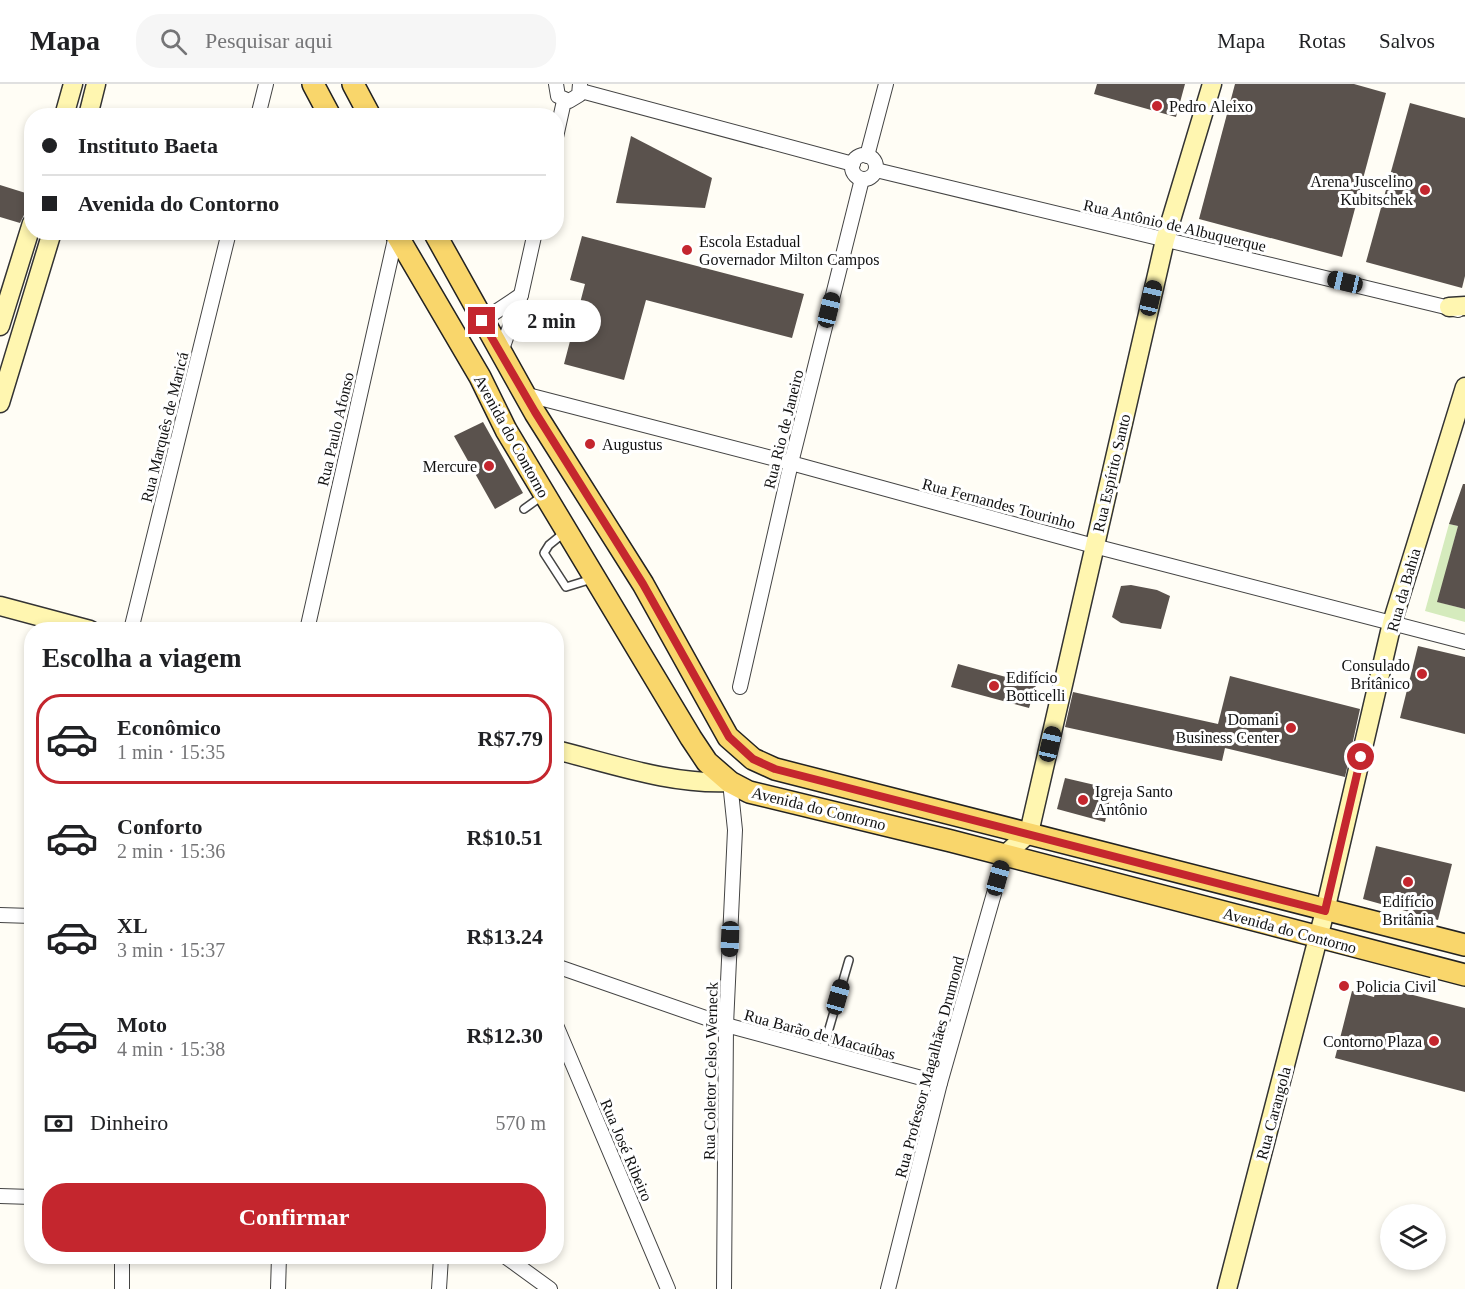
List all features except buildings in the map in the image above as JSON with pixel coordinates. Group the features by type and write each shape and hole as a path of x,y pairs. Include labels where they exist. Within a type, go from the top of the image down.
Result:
{"main road":[{"path":"313,84 326,108"},
{"path":"353,84 366,108"},
{"name":"Avenida do Contorno","path":"399,240 544,494 691,738 707,762 730,782 750,792 1005,855 1465,975"},
{"name":"Avenida do Contorno","path":"438,240 482,321 643,584 729,737 753,759 775,769 1465,945"},
{"path":"730,782 775,769"}],"street":[{"path":"66,108 73,84"},
{"path":"90,108 96,84"},
{"path":"260,108 266,84"},
{"path":"554,84 558,96 564,101 573,100 580,88 853,164"},
{"path":"867,156 886,84"},
{"name":"Rua Espírito Santo","path":"1029,833 1165,240 1212,84"},
{"path":"562,108 564,101"},
{"path":"867,156 876,162 876,170 873,176 862,179 855,175 853,164 857,158 867,156"},
{"name":"Rua Antônio de Albuquerque","path":"876,170 1460,308"},
{"name":"Rua Rio de Janeiro","path":"740,687 790,463 862,179"},
{"path":"0,326 27,240"},
{"path":"0,403 50,240"},
{"name":"Rua Marquês de Maricá","path":"133,622 227,240"},
{"name":"Rua Paulo Afonso","path":"309,622 395,240"},
{"path":"501,352 521,295 533,240"},
{"path":"482,321 521,295"},
{"name":"Rua da Bahia","path":"1318,937 1392,623 1465,387"},
{"name":"Rua Fernandes Tourinho","path":"525,394 1094,546 1465,642"},
{"path":"0,606 60,622"},
{"path":"564,752 663,777 708,783 730,782"},
{"name":"Rua Coletor Celso Werneck","path":"724,1289 726,1025 735,830 730,782"},
{"path":"1005,855 1029,833"},
{"name":"Rua Professor Magalhães Drumond","path":"888,1289 940,1083 1005,855"},
{"path":"0,915 24,916"},
{"name":"Rua Carangola","path":"1227,1289 1318,937"},
{"name":"Rua Barão de Macaúbas","path":"564,969 726,1025 822,1053 940,1083"},
{"name":"Rua José Ribeiro","path":"564,1044 668,1289"},
{"path":"0,1196 24,1197"},
{"path":"122,1264 122,1289"},
{"path":"278,1289 279,1264"},
{"path":"439,1289 441,1264"},
{"path":"516,1264 550,1289"}],"lane":[{"path":"524,509 544,494"},
{"path":"567,531 549,545 544,553 562,584 572,586 595,578"},
{"path":"822,1053 849,960"}],"green space":[{"path":"1449,524 1458,526 1438,602 1465,609 1465,622 1425,611"}],"place":[{"name":"Pedro Aleixo","path":"1157,106"},
{"name":"Arena Juscelino Kubitschek","path":"1425,190"},
{"name":"Escola Estadual Governador Milton Campos","path":"687,250"},
{"name":"Augustus","path":"590,444"},
{"name":"Mercure","path":"489,466"},
{"name":"Consulado Britânico","path":"1422,674"},
{"name":"Edifício Botticelli","path":"994,686"},
{"name":"Domani Business Center","path":"1291,728"},
{"name":"Igreja Santo Antônio","path":"1083,800"},
{"name":"Edifício Britânia","path":"1408,882"},
{"name":"Policia Civil","path":"1344,986"},
{"name":"Contorno Plaza","path":"1434,1041"}],"route":[{"path":"482,321 535,412 643,584 729,737 739,749 753,759 775,769 1325,911 1361,757"}]}
